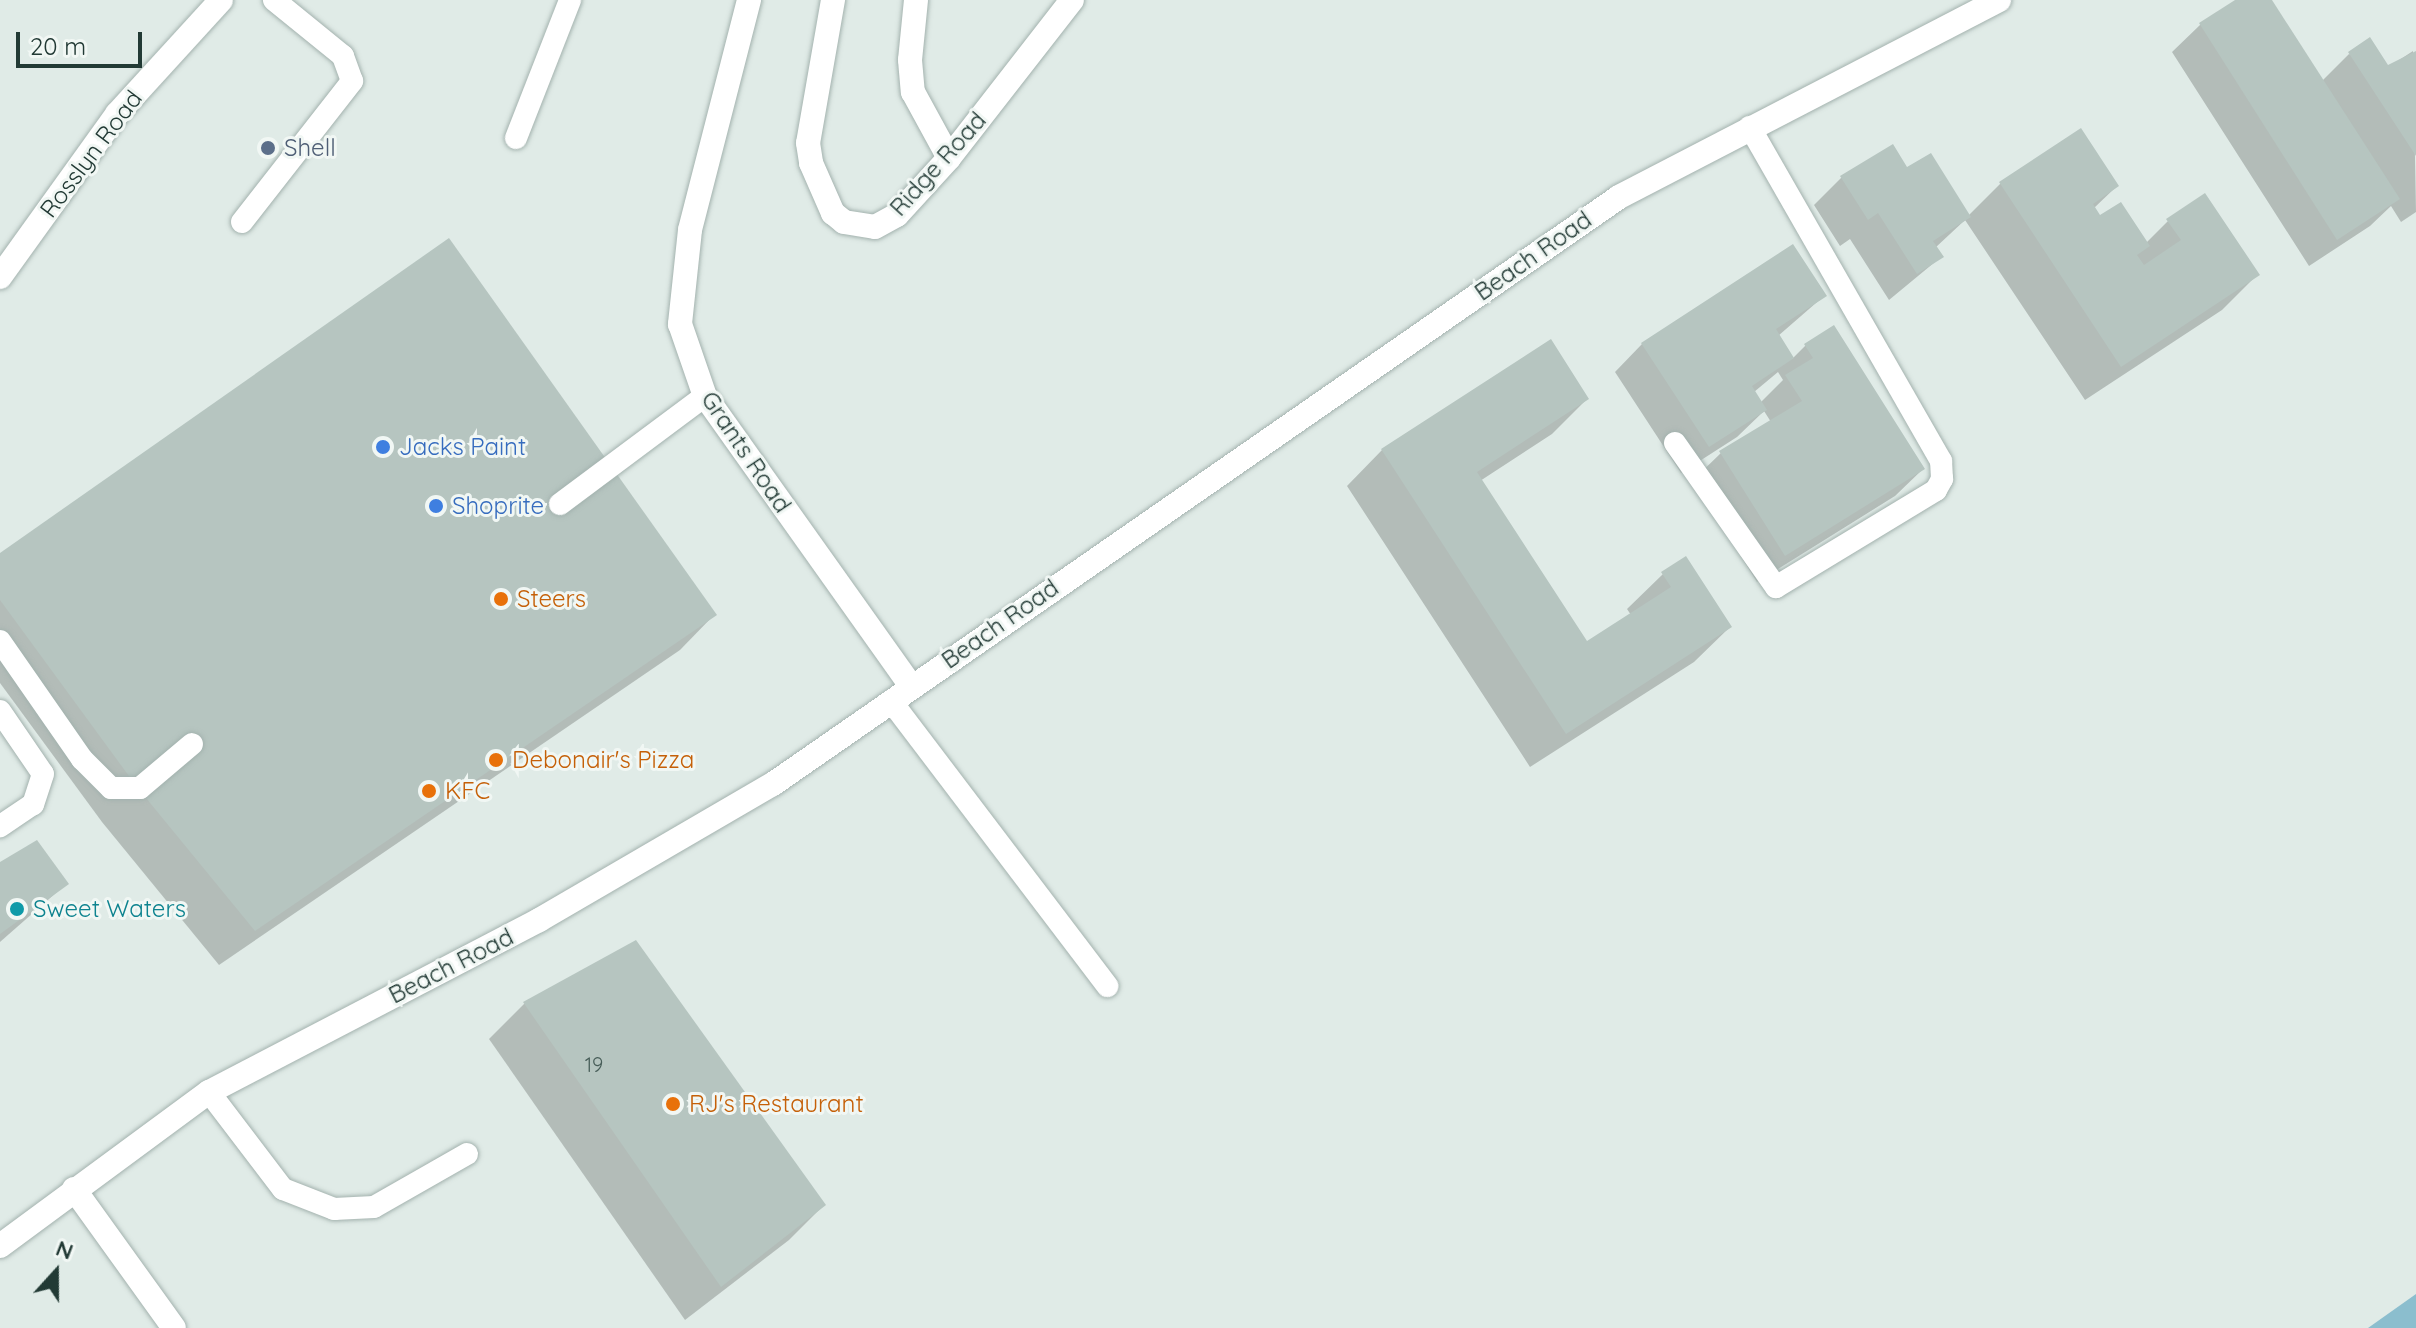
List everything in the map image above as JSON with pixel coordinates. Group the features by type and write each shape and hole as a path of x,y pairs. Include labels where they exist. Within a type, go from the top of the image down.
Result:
{"street":[{"name":"Rosslyn Road","path":"0,277 117,114 221,0"},
{"name":"Grants Road","path":"749,0 681,280 680,324 705,396 911,686"},
{"name":"Ridge Road","path":"833,0 808,143 816,183 833,213 857,226 885,223 949,158 1072,0"},
{"path":"916,0 910,60 913,92 949,158"},
{"name":"Beach Road","path":"0,1246 209,1092 539,920 773,784 1619,197 1999,0"},
{"path":"74,1189 174,1328"}],"lane":[{"path":"242,222 352,81 343,56 274,0"},
{"path":"516,138 570,0"},
{"path":"1675,443 1776,587 1936,490 1942,479 1941,461 1750,127"},
{"path":"560,504 705,396"},
{"path":"0,641 82,759 111,788 140,788 192,744"},
{"path":"891,701 1107,986"},
{"path":"0,711 43,774 33,804 0,826"},
{"path":"209,1092 283,1189 334,1209 374,1207 467,1154"}],"water":[{"path":"2416,1294 2416,1328 2368,1328"}],"building":[{"path":"2235,0 2272,0 2400,199 2337,240 2199,23"},
{"path":"2370,37 2388,65 2416,51 2416,156 2348,52"},
{"path":"2081,128 2119,186 2093,204 2100,215 2121,202 2150,246 2137,255 2144,265 2181,240 2166,219 2205,193 2260,275 2121,367 1999,182"},
{"path":"1893,144 1907,167 1931,153 1971,217 1933,241 1944,257 1917,274 1878,213 1868,220 1840,176"},
{"path":"449,238 717,615 255,931 137,787 0,600 0,553"},
{"path":"1793,244 1827,296 1776,329 1794,358 1752,386 1767,410 1709,447 1641,343"},
{"path":"1834,325 1925,469 1785,556 1719,451 1802,401 1785,375 1813,358 1804,344"},
{"path":"1551,339 1589,399 1477,472 1587,641 1671,587 1661,572 1686,556 1732,627 1566,734 1381,449"},
{"name":"Sweet Waters","path":"37,840 69,884 0,934 0,862"},
{"name":"RJ's Restaurant","path":"636,940 826,1205 721,1287 523,1002"}],"place":[{"name":"Shell","path":"268,148"},
{"name":"Jacks Paint","path":"383,447"},
{"name":"Shoprite","path":"436,506"},
{"name":"Steers","path":"501,599"},
{"name":"Debonair's Pizza","path":"496,760"},
{"name":"KFC","path":"429,791"},
{"name":"Sweet Waters","path":"17,909"},
{"name":"RJ's Restaurant","path":"673,1104"}]}
